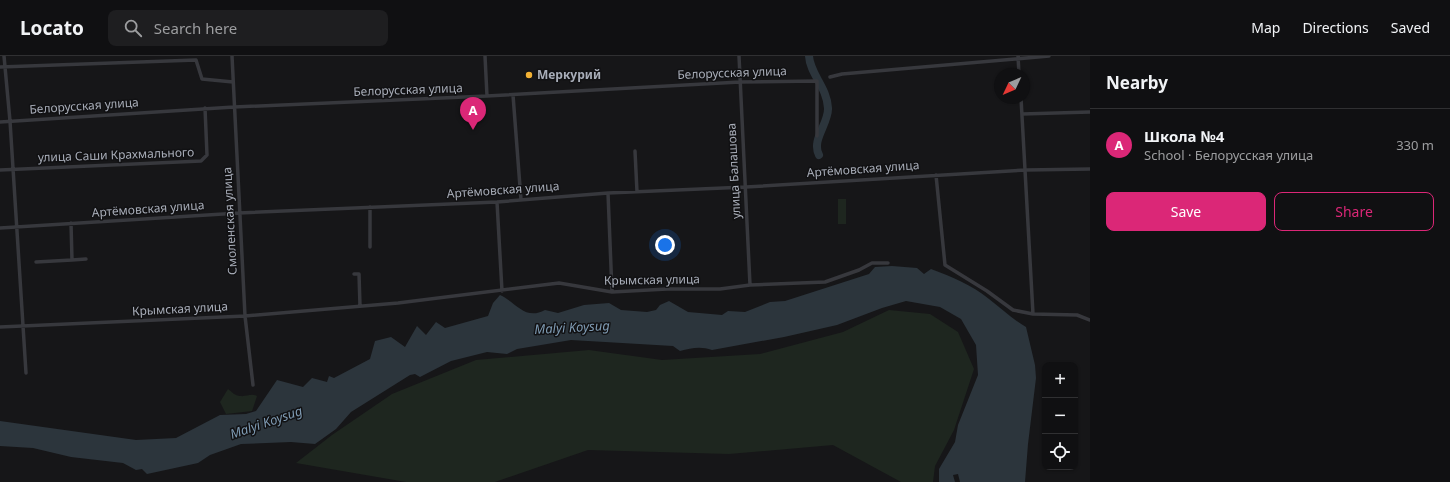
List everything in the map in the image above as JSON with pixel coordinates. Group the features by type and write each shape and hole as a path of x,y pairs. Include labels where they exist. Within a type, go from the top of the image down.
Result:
{"street":[{"path":"4,56 10,121 26,374"},
{"name":"Смоленская улица","path":"232,56 245,316 253,386"},
{"path":"485,56 487,96"},
{"name":"улица Балашова","path":"739,56 750,284"},
{"path":"830,77 842,74 1018,57 1049,56"},
{"path":"1018,57 1019,68"},
{"path":"0,67 196,60 202,79 233,82"},
{"name":"Белорусская улица","path":"0,122 206,108 513,95 740,82 817,81 817,136"},
{"path":"513,95 521,200"},
{"path":"1021,104 1033,314"},
{"name":"улица Саши Крахмального","path":"0,170 202,161 207,155 206,108"},
{"path":"1022,114 1090,112"},
{"path":"635,150 637,192"},
{"name":"Артёмовская улица","path":"0,228 239,213 496,202 608,193 746,187 1026,170 1090,169"},
{"path":"936,175 945,265 987,291 1013,310 1033,314 1078,315 1090,320"},
{"path":"608,193 612,292"},
{"path":"496,202 502,291"},
{"path":"370,207 370,247"},
{"path":"71,223 72,260"},
{"path":"36,262 86,259"},
{"name":"Крымская улица","path":"0,327 245,316 360,306 502,291 559,283 612,292 667,288 720,289 750,284 825,282 872,264 888,263"},
{"path":"354,274 359,274 360,306"}],"shaded area":[{"path":"838,199 846,199 846,224 838,224"},
{"path":"889,310 930,314 958,332 974,369 954,430 935,466 933,482 901,482 833,445 729,454 588,450 495,482 406,482 296,463 332,435 392,394 476,360 589,350 662,360 760,354 843,332"},
{"path":"228,389 238,396 257,396 252,411 226,414 220,402"}],"water":[{"name":"Malyi Koysug","path":"892,266 917,268 924,274 931,269 954,278 969,285 1026,327 1035,365 1036,378 1025,482 960,482 958,474 953,475 955,482 939,482 939,469 955,442 958,425 978,375 976,345 961,319 940,307 906,301 882,308 837,325 784,337 712,350 696,348 680,351 673,346 571,340 517,349 507,354 487,352 451,361 420,377 415,374 410,375 351,412 336,429 315,444 291,442 241,444 210,455 198,463 147,474 142,469 136,470 123,463 71,457 33,448 0,446 0,421 136,440 176,438 220,415 246,414 256,411 277,380 303,387 312,378 327,382 329,376 334,378 370,359 375,341 391,337 405,347 417,326 426,335 436,322 445,328 488,316 493,303 500,295 526,312 532,313 538,313 545,310 558,313 584,305 609,303 621,310 647,312 656,310 660,305 669,301 688,312 722,315 728,311 745,312 770,302 785,301 869,274 875,267"}],"waterway":[{"path":"809,56 812,69 825,94 828,108 828,114 817,143 819,155"}],"place":[{"name":"Меркурий","path":"529,75"},
{"name":"Школа №4","path":"473,130"}]}
